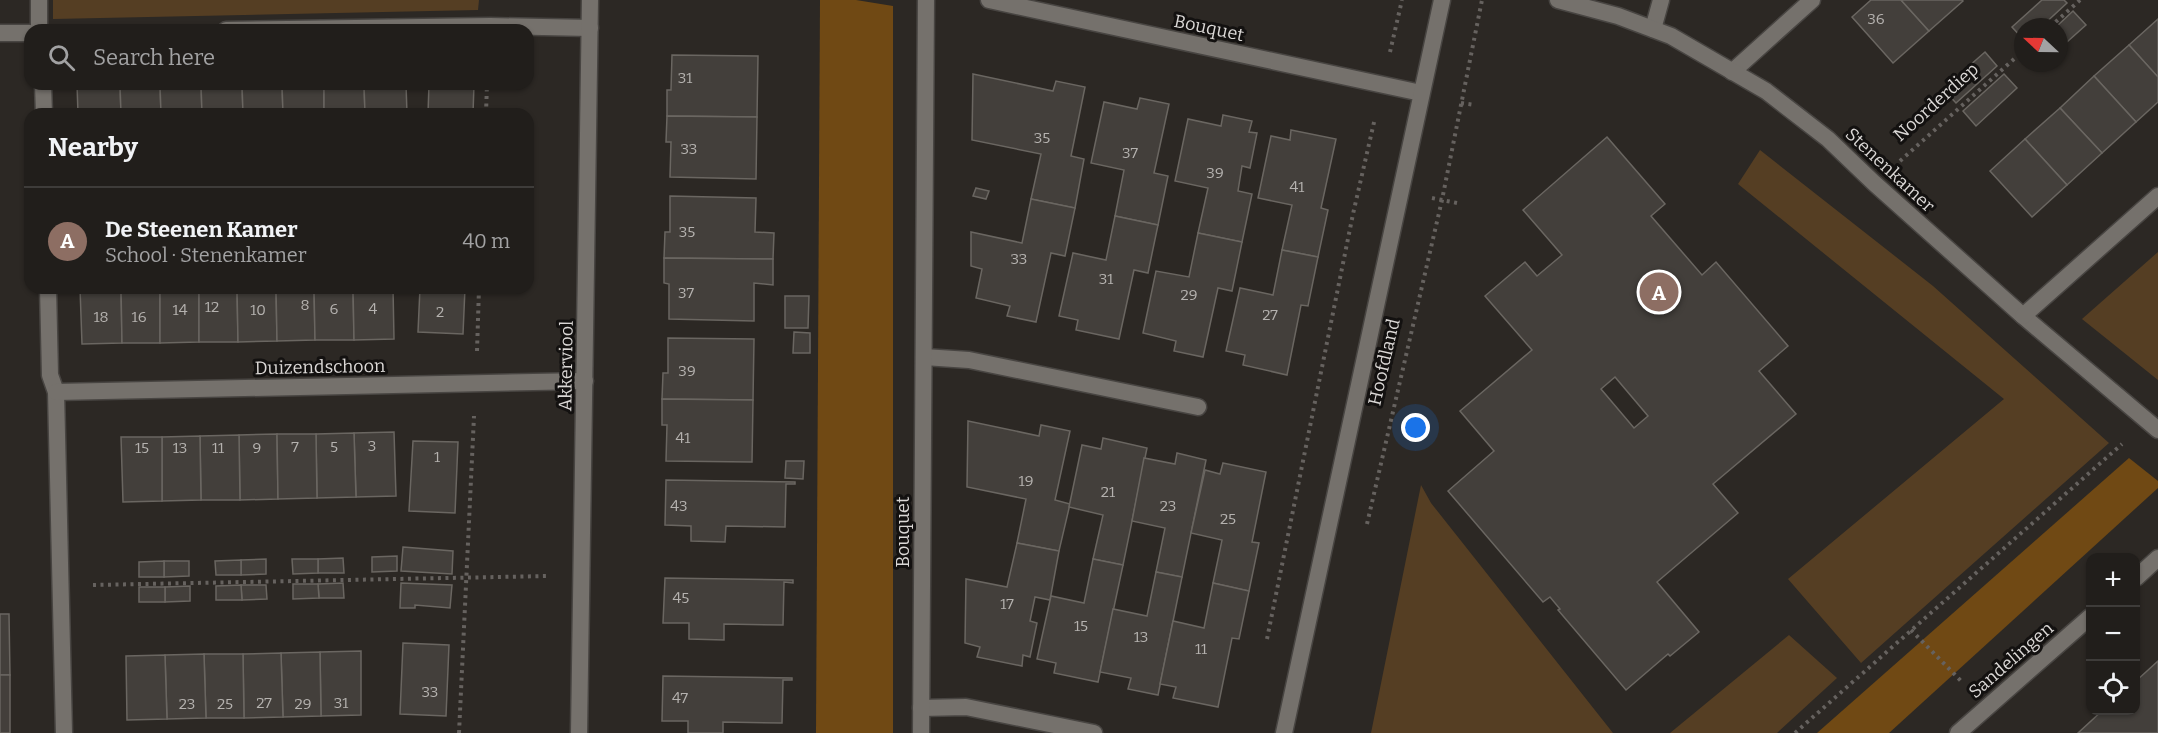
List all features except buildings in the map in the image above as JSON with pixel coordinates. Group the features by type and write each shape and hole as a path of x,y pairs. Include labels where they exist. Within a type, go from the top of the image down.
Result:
{"street":[{"path":"39,0 39,24"},
{"name":"Akkerviool","path":"579,733 590,0"},
{"name":"Bouquet","path":"921,733 926,0"},
{"name":"Bouquet","path":"989,0 1421,93"},
{"name":"Hoofdland","path":"1284,733 1442,0"},
{"name":"Stenenkamer","path":"1558,0 1618,16 1671,36 1766,92 1828,139 2023,316 2153,426"},
{"path":"1653,29 1661,0"},
{"path":"1732,72 1812,0"},
{"path":"534,27 590,28"},
{"path":"0,33 24,33"},
{"path":"43,90 44,108"},
{"path":"2023,316 2158,196"},
{"path":"48,294 50,375 56,392 64,733"},
{"path":"924,357 969,360 1198,406"},
{"name":"Duizendschoon","path":"56,392 585,381"},
{"path":"2140,574 2158,558"},
{"name":"Sandelingen","path":"1958,733 2086,621"},
{"path":"921,708 966,707 1094,733"}],"path":[{"path":"1266,640 1350,225 1402,0"},
{"name":"Hoofdland","path":"1365,530 1442,200 1482,0"},
{"path":"2059,18 2080,0"},
{"name":"Noorderdiep","path":"1875,183 2014,59"},
{"path":"486,108 487,90"},
{"path":"1461,103 1475,105"},
{"path":"477,355 480,294"},
{"path":"459,733 475,411"},
{"path":"1795,733 1911,630 2153,426"},
{"path":"61,586 581,576"},
{"path":"1911,630 1987,708"}],"shaded area":[{"path":"53,0 479,0 478,10 53,19"},
{"path":"820,0 856,0 893,6 893,733 816,733"},
{"path":"1760,150 1933,286 2109,443 1861,663 1788,579 2004,399 1738,184"},
{"path":"2158,252 2158,380 2082,319"},
{"path":"2129,458 2158,481 2158,488 1889,733 1817,733"},
{"path":"1421,485 1431,503 1613,733 1371,733"},
{"path":"1789,635 1837,678 1777,733 1670,733"}],"place":[{"name":"De Steenen Kamer","path":"1659,292"}]}
